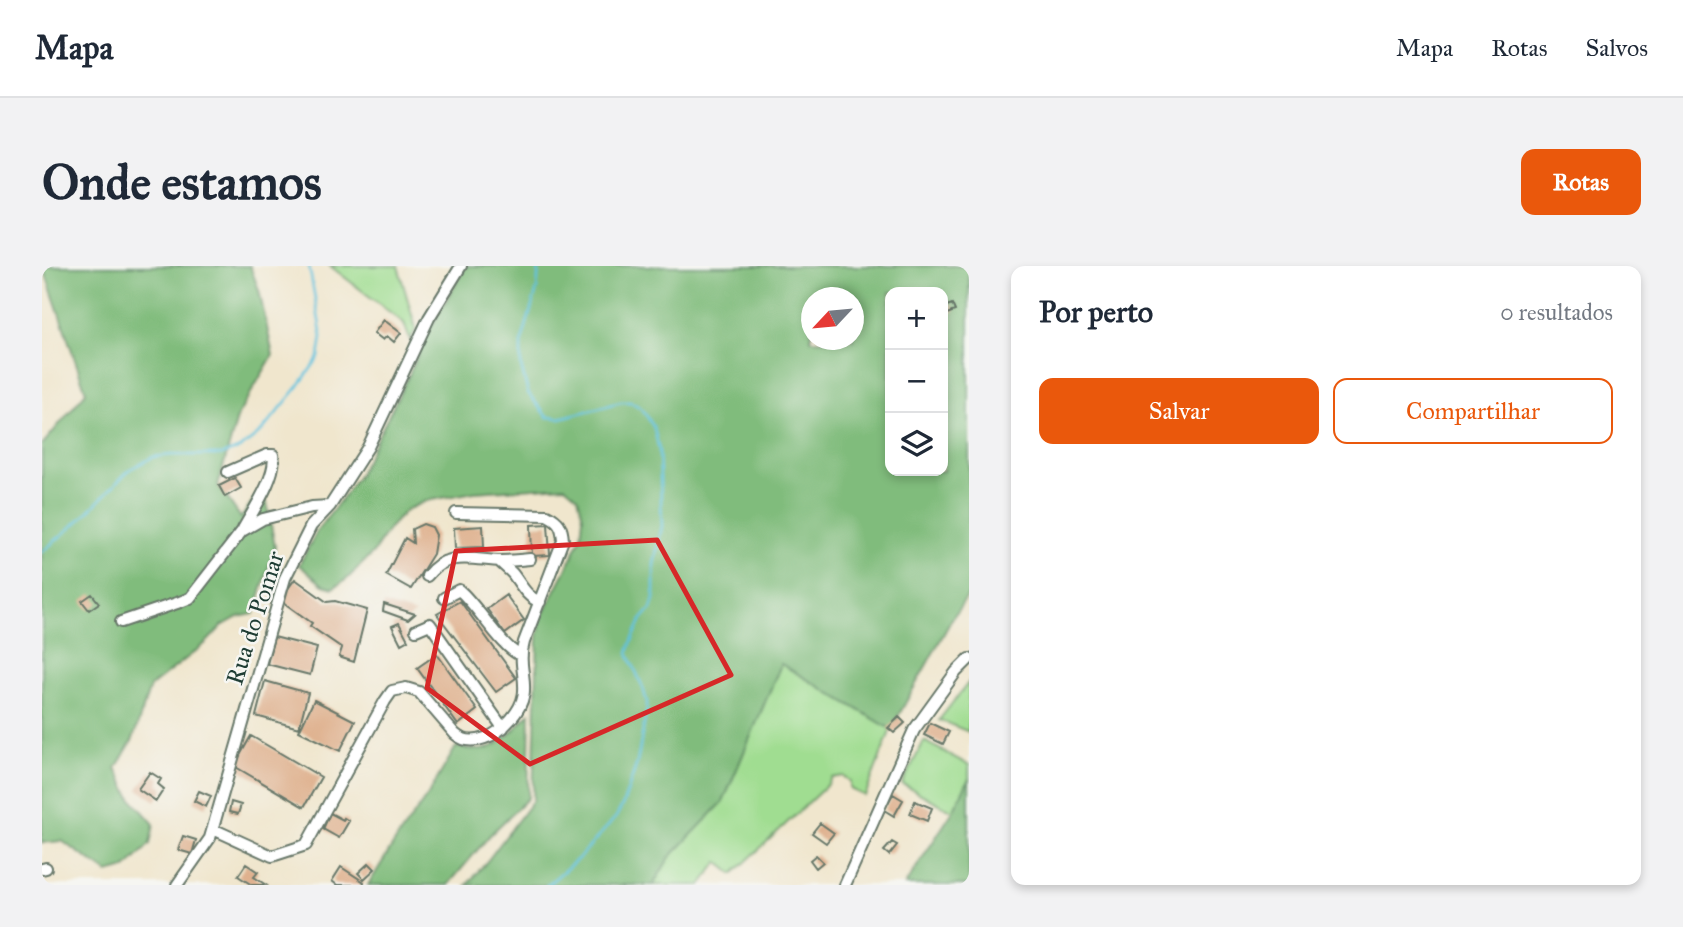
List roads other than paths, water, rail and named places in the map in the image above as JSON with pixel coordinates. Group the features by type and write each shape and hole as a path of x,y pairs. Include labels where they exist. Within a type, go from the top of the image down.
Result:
{"street":[{"name":"Rua do Pomar","path":"177,885 211,838 285,578 311,526 330,506 368,447 429,318 461,266"},
{"path":"121,622 180,603 190,597 242,531 268,482 275,461 273,455 267,455 228,472"},
{"path":"242,531 263,519 312,507 330,506"},
{"path":"213,829 272,856 306,845 392,691 406,688 419,692 455,734 467,741 487,738 503,728 518,711 525,688 520,655 563,540 562,529 558,520 547,515 456,513"},
{"path":"427,576 435,566 445,561 480,558 499,561 530,559"},
{"path":"499,561 527,594 540,602"},
{"path":"444,598 459,590 514,653 520,655"},
{"path":"416,630 430,624 503,728"},
{"path":"845,885 914,730 956,672 969,659"}],"waterway":[{"path":"42,552 82,518 130,469 153,457 222,455 241,448 261,432 319,357 322,337 309,266"},
{"path":"539,266 537,289 521,344 521,366 528,393 547,417 560,418 621,402 631,402 641,408 654,428 659,450 662,526 654,564 654,599 651,609 642,619 628,653 647,702 637,763 616,817 580,857 547,885"}]}
